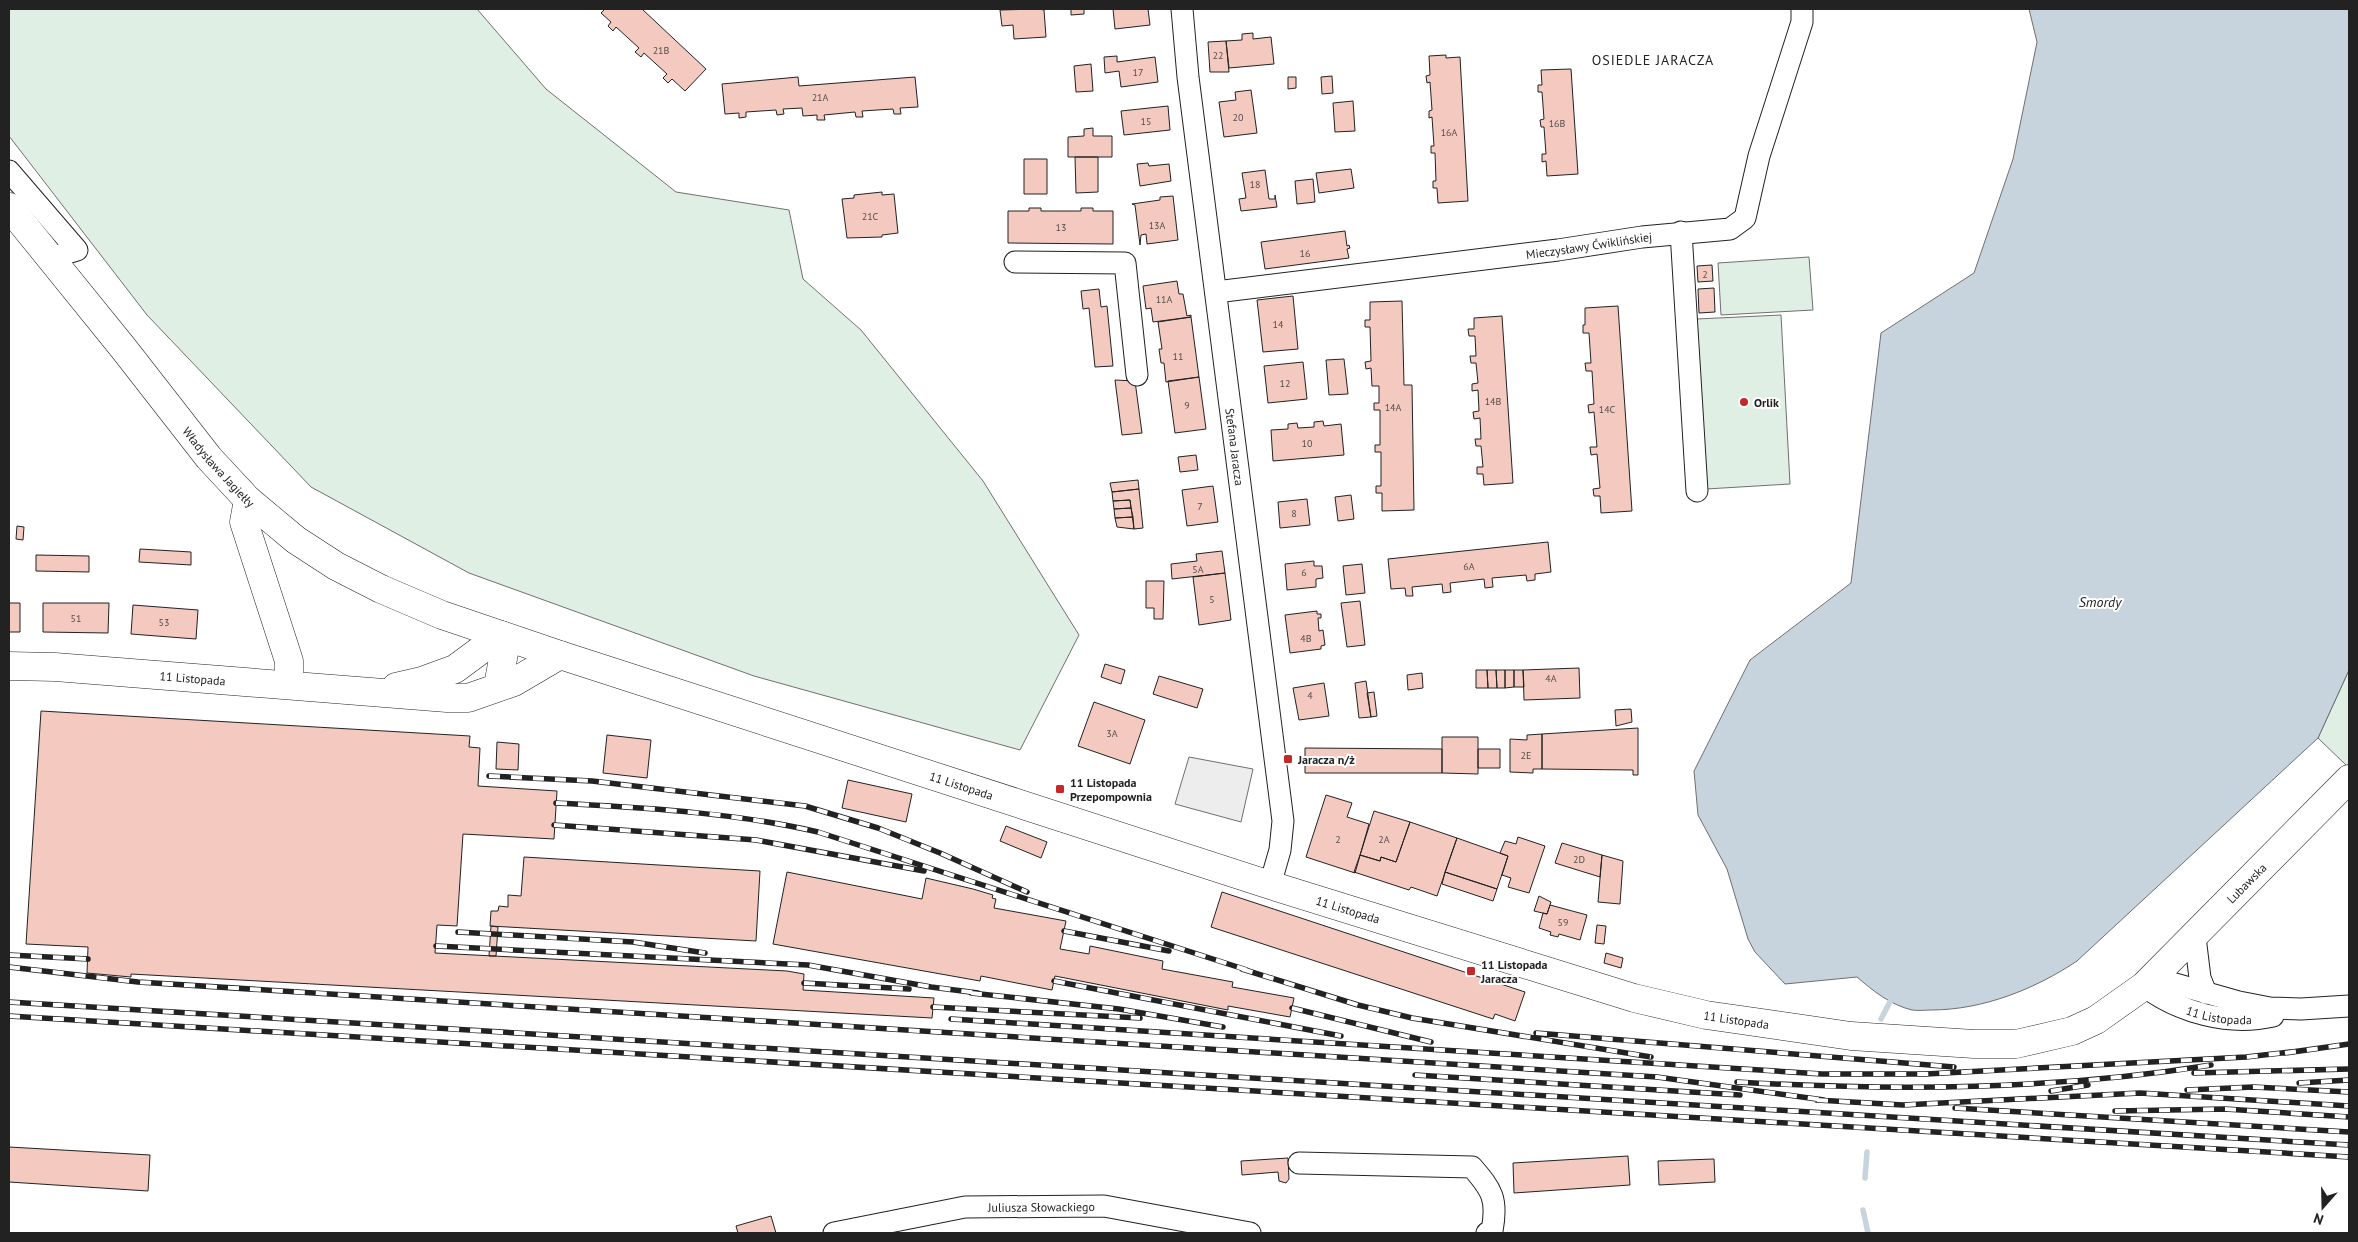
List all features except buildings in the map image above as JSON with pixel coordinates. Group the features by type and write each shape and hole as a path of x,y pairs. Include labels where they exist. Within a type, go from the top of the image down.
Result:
{"main road":[{"name":"Władysława Jagiełły","path":"9,207 208,458 248,500 296,540 336,566 381,589 434,611 501,635"},
{"path":"248,500 244,522 289,662 288,684"},
{"path":"498,686 504,653 501,635"},
{"name":"11 Listopada","path":"375,691 422,682 454,669 501,635 1270,885 1634,998 1706,1015 1851,1036 1974,1044 2016,1044 2051,1037 2096,1020 2144,986"},
{"name":"11 Listopada","path":"9,666 55,667 447,698 468,698 514,682 560,655"},
{"name":"Lubawska","path":"2144,986 2195,937 2349,779"}],"street":[{"name":"Stefana Jaracza","path":"1182,9 1188,77 1283,821 1280,850 1270,885"},
{"name":"Mieczysławy Ćwiklińskiej","path":"1216,292 1558,250 1681,232 1730,229 1744,218 1762,147 1802,22 1802,9"},
{"path":"9,171 77,250 50,258"},
{"path":"1681,232 1697,491"},
{"path":"1015,262 1125,263 1137,375"},
{"path":"2195,937 2200,978 2206,993"},
{"name":"11 Listopada","path":"2144,986 2172,982 2239,1002 2270,1008 2301,1009 2349,1006"},
{"name":"11 Listopada","path":"2144,986 2164,1001 2201,1014 2235,1020 2270,1017 2301,1009"},
{"path":"1299,1162 1472,1167 1491,1188 1495,1217 1492,1231 1487,1233"},
{"name":"Juliusza Słowackiego","path":"834,1233 965,1207 1094,1206 1250,1233"}],"green space":[{"path":"9,9 477,9 546,89 676,192 789,210 803,279 861,330 983,481 1079,635 1020,750 754,676 469,573 311,487 147,315 9,136"},
{"path":"1809,257 1813,310 1721,315 1718,263"},
{"name":"Orlik","path":"1781,315 1790,484 1706,489 1697,319"},
{"path":"2349,670 2349,763 2347,766 2318,738"}],"shaded area":[{"path":"1189,757 1253,769 1241,822 1175,804"}],"water":[{"name":"Smordy","path":"2029,9 2349,9 2349,670 2318,738 2077,961 2026,989 1989,1002 1950,1009 1914,1010 1904,1008 1890,1001 1857,977 1785,984 1755,952 1748,939 1727,869 1698,815 1694,771 1750,660 1851,583 1881,333 1974,273 2013,159 2037,42"}],"waterway":[{"path":"1881,1019 1891,1000"},
{"path":"1865,1178 1867,1152"},
{"path":"1863,1210 1868,1233"}],"railway":[{"path":"489,776 592,781 805,806 878,828 1027,892"},
{"path":"556,803 721,815 818,832 1247,970"},
{"path":"554,825 756,840 924,871"},
{"path":"1064,931 1169,951"},
{"path":"458,932 633,942 705,953"},
{"path":"436,946 808,965 931,987 978,993"},
{"path":"9,955 88,959"},
{"path":"9,967 138,982 1657,1077 1824,1100"},
{"path":"1242,969 1358,1005 1412,1018 1651,1057"},
{"path":"1054,981 1341,1036"},
{"path":"804,983 909,989"},
{"path":"971,993 1119,1009 1223,1027"},
{"path":"9,1002 2349,1145"},
{"path":"933,1007 1140,1018"},
{"path":"1292,1008 1431,1042"},
{"path":"9,1016 2349,1157"},
{"path":"951,1019 1822,1074 1926,1074 2246,1057 2290,1052"},
{"path":"1536,1033 1954,1067"},
{"path":"2285,1053 2349,1044"},
{"path":"1737,1082 1856,1087 2034,1084 2152,1073 2211,1065"},
{"path":"2194,1073 2349,1069"},
{"path":"1415,1075 1740,1095"},
{"path":"2299,1083 2349,1080"},
{"path":"2051,1091 2088,1085"},
{"path":"2187,1090 2253,1087 2349,1092"},
{"path":"1817,1100 1903,1105 2140,1093 2349,1106"},
{"path":"1955,1108 2349,1132"},
{"path":"2115,1111 2225,1109 2349,1117"}],"place":[{"name":"Orlik","path":"1744,402"},
{"name":"Jaracza n/ż","path":"1288,759"},
{"name":"11 Listopada Przepompownia","path":"1060,789"},
{"name":"11 Listopada Jaracza","path":"1471,971"}],"district":[{"name":"OSIEDLE JARACZA","path":"1653,60"}]}
